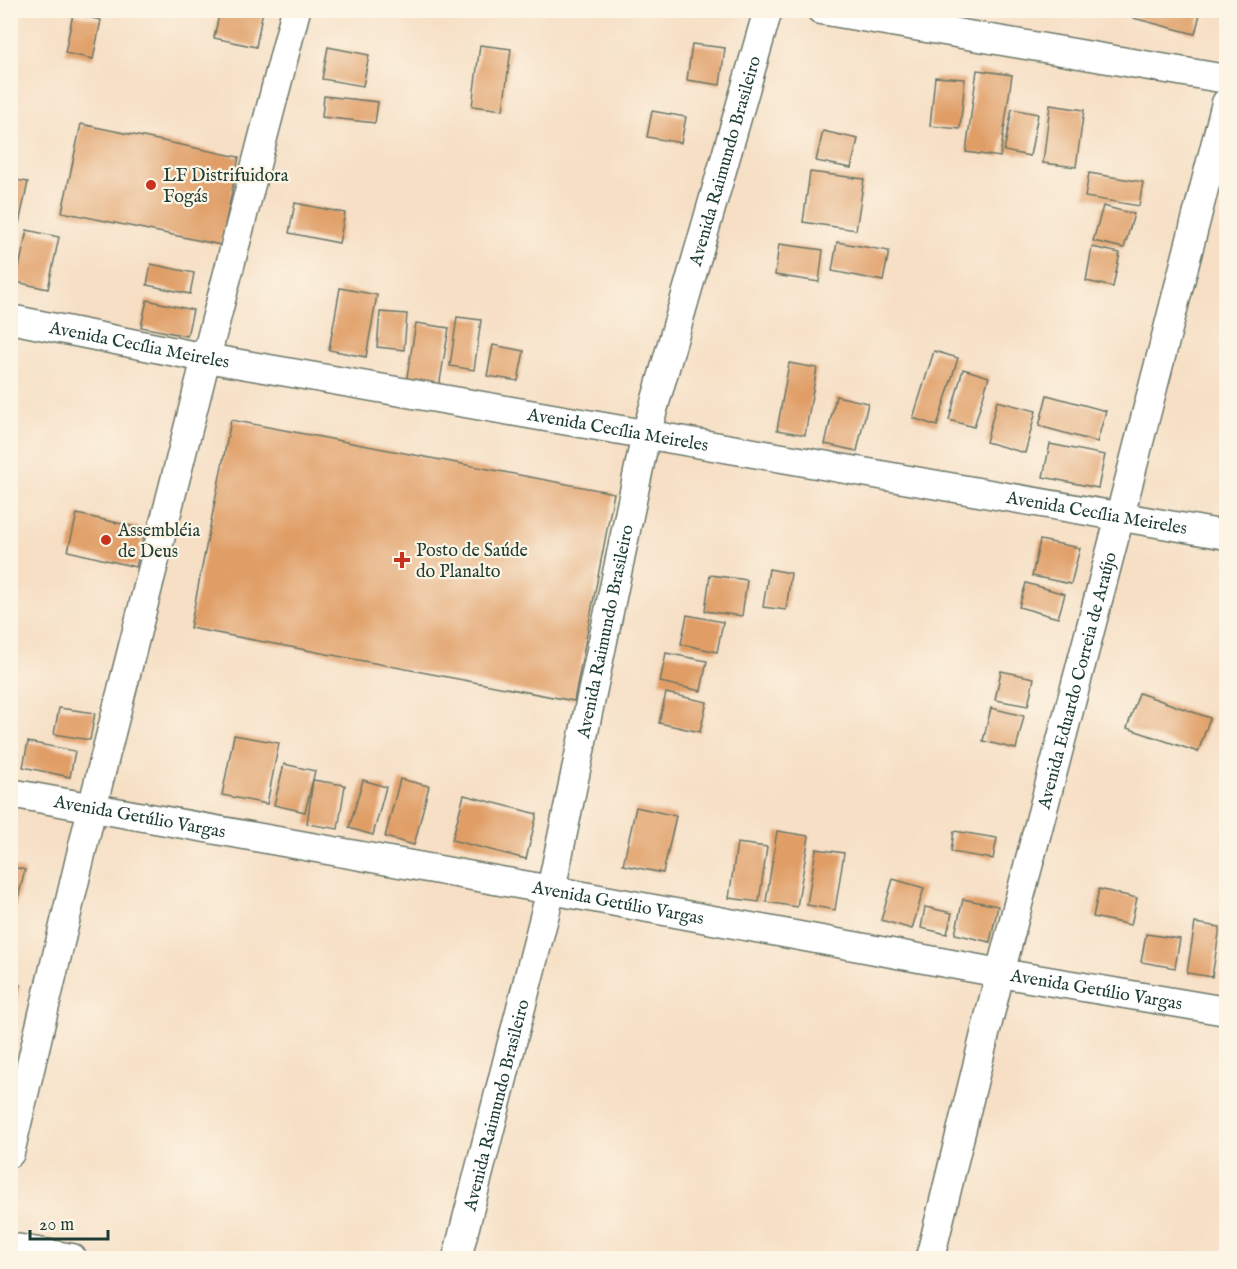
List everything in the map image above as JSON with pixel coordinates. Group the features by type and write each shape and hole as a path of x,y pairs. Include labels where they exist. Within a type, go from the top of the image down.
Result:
{"street":[{"path":"10,1153 92,808 296,10"},
{"name":"Avenida Raimundo Brasileiro","path":"457,1258 552,890 646,434 768,10"},
{"path":"821,10 1227,79"},
{"name":"Avenida Eduardo Correia de Araújo","path":"930,1258 999,973 1227,103"},
{"name":"Avenida Cecília Meireles","path":"10,319 206,358 1227,535"},
{"name":"Avenida Getúlio Vargas","path":"10,793 999,973 1227,1011"},
{"path":"10,1247 72,1258"}],"building":[{"path":"220,10 263,10 256,47 214,38"},
{"path":"1135,10 1201,10 1195,34 1133,18"},
{"path":"73,14 101,20 93,59 65,53"},
{"path":"692,44 725,48 720,85 687,80"},
{"path":"480,45 511,49 503,110 472,106"},
{"path":"328,47 369,55 363,86 322,79"},
{"path":"977,70 1012,75 1000,157 966,152"},
{"path":"935,77 965,79 960,129 930,126"},
{"path":"324,96 378,102 375,123 322,117"},
{"path":"1050,105 1084,110 1076,167 1043,163"},
{"path":"1012,109 1038,114 1030,156 1004,151"},
{"path":"652,111 686,117 681,143 647,137"},
{"name":"LF Distrifuidora Fogás","path":"81,124 239,157 221,245 62,212"},
{"path":"823,131 858,139 851,168 816,161"},
{"path":"810,172 864,179 856,230 803,222"},
{"path":"1089,173 1143,182 1139,206 1085,197"},
{"path":"10,179 28,182 15,242 10,241"},
{"path":"295,203 345,213 339,243 289,233"},
{"path":"1103,206 1134,214 1124,248 1093,241"},
{"path":"27,230 59,237 48,289 16,282"},
{"path":"837,242 889,251 883,281 832,271"},
{"path":"779,244 823,250 819,282 775,275"},
{"path":"1092,247 1120,253 1113,287 1086,281"},
{"path":"151,264 194,273 190,294 147,285"},
{"path":"340,288 377,295 366,357 329,350"},
{"path":"147,300 193,310 187,336 141,327"},
{"path":"380,312 407,314 404,350 377,347"},
{"path":"457,317 481,320 474,370 450,366"},
{"path":"416,323 449,328 439,387 406,382"},
{"path":"493,345 524,351 518,381 487,376"},
{"path":"934,351 958,358 937,426 913,418"},
{"path":"789,363 817,368 805,435 777,430"},
{"path":"963,369 989,377 974,427 949,420"},
{"path":"1047,395 1106,411 1097,442 1039,426"},
{"path":"836,396 868,403 857,451 825,444"},
{"path":"997,401 1036,411 1025,453 986,442"},
{"name":"Posto de Saúde do Planalto","path":"231,420 614,493 574,701 190,628"},
{"path":"1050,444 1105,455 1098,488 1043,477"},
{"name":"Assembléia de Deus","path":"77,514 145,529 136,567 68,551"},
{"path":"1040,540 1080,548 1071,584 1032,576"},
{"path":"769,569 791,573 786,610 763,607"},
{"path":"710,575 747,580 742,616 705,611"},
{"path":"1026,583 1065,594 1058,618 1019,607"},
{"path":"687,615 723,622 717,652 681,644"},
{"path":"666,653 707,661 701,691 660,682"},
{"path":"1001,671 1034,678 1028,706 995,700"},
{"path":"666,693 707,702 700,732 659,723"},
{"path":"1139,693 1210,718 1198,752 1127,728"},
{"path":"59,708 95,713 90,740 54,734"},
{"path":"991,708 1024,716 1016,749 983,741"},
{"path":"234,735 279,743 267,804 222,795"},
{"path":"28,742 75,751 70,777 23,767"},
{"path":"284,764 315,771 305,812 274,805"},
{"path":"400,779 429,786 414,845 385,837"},
{"path":"313,780 345,785 338,829 307,824"},
{"path":"363,780 386,787 373,835 349,828"},
{"path":"464,795 537,814 526,859 452,840"},
{"path":"636,807 676,816 663,873 623,865"},
{"path":"777,831 809,836 797,907 766,902"},
{"path":"954,831 997,838 993,859 951,852"},
{"path":"737,843 767,847 759,902 729,898"},
{"path":"816,849 844,853 835,910 807,905"},
{"path":"10,866 25,870 14,914 10,914"},
{"path":"893,879 924,888 912,929 881,920"},
{"path":"1099,889 1137,898 1131,925 1093,917"},
{"path":"963,899 998,906 990,942 955,934"},
{"path":"925,907 952,913 947,934 921,928"},
{"path":"1195,923 1220,927 1212,977 1187,973"},
{"path":"1146,934 1180,939 1175,968 1141,962"},
{"path":"10,983 20,985 15,1006 10,1005"}],"place":[{"name":"LF Distrifuidora Fogás","path":"151,185"},
{"name":"Assembléia de Deus","path":"106,540"},
{"name":"Posto de Saúde do Planalto","path":"402,560"}]}
